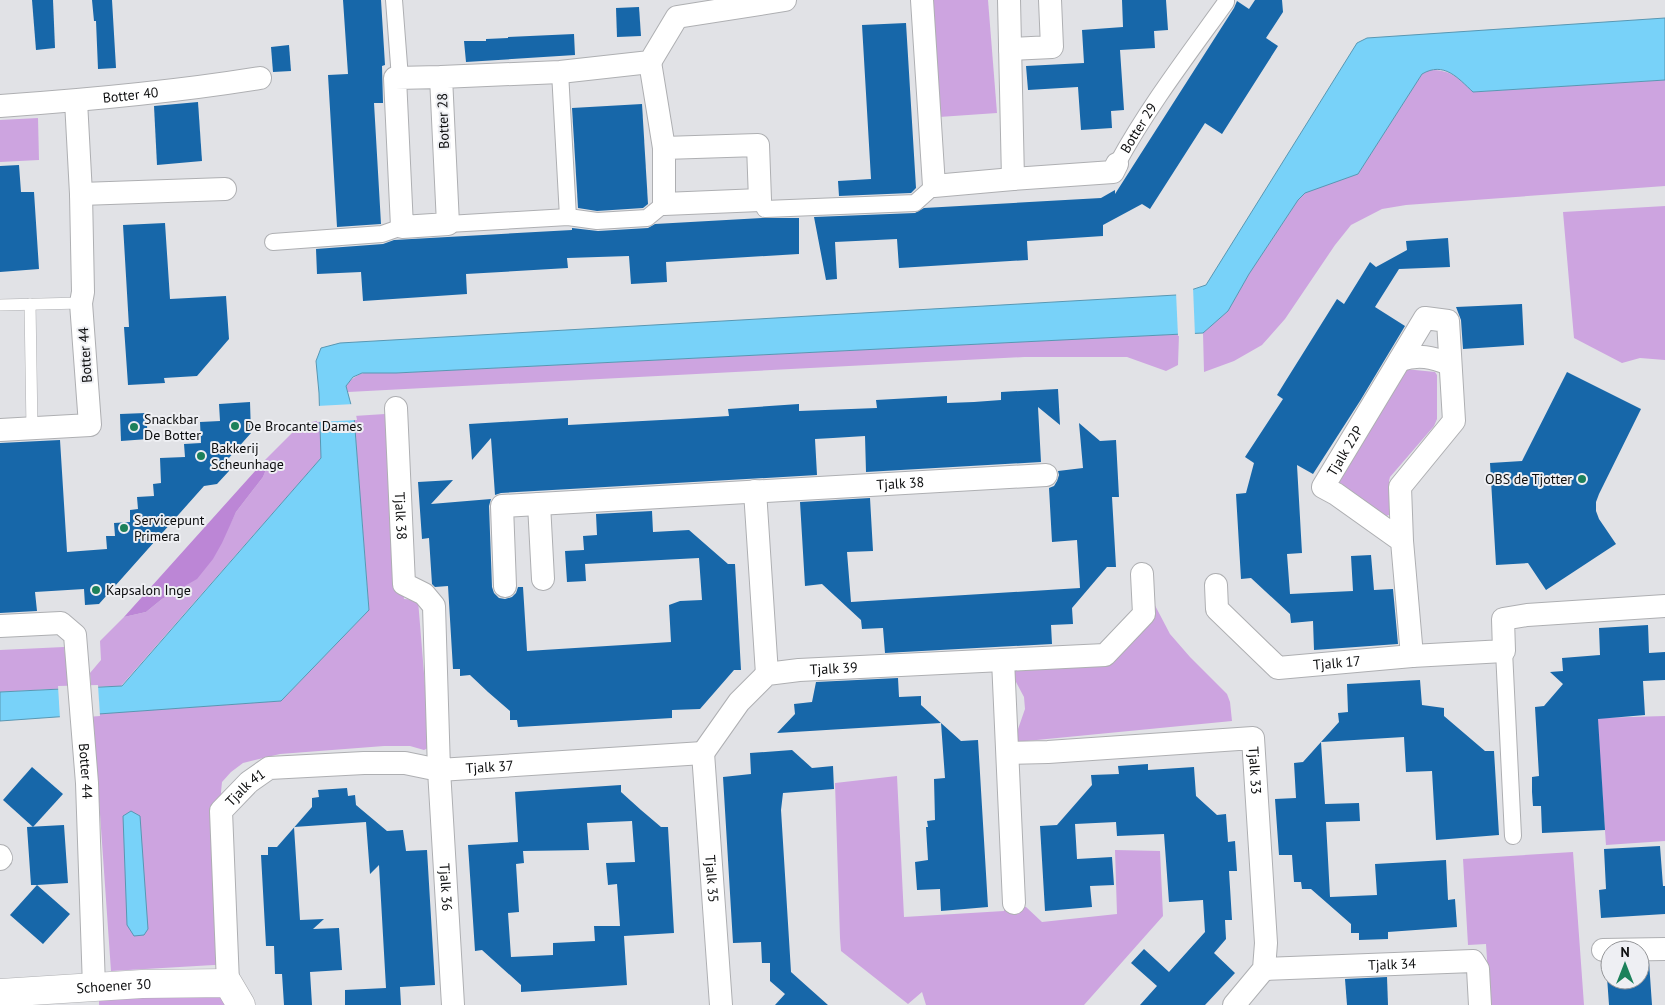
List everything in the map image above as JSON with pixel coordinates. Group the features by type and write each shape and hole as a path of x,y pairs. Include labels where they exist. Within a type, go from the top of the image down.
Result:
{"street":[{"path":"394,0 402,227"},
{"path":"664,204 664,148 650,62 677,17 785,0"},
{"path":"664,148 758,145 760,200 765,209 915,202 934,186 922,0"},
{"path":"1009,0 1013,179"},
{"path":"1010,49 1052,46 1050,0"},
{"name":"Botter 29","path":"934,186 1113,172 1131,138 1226,1"},
{"name":"Botter 28","path":"448,224 441,77 560,72 650,62"},
{"path":"560,72 568,217"},
{"path":"397,78 441,77"},
{"name":"Botter 40","path":"0,106 76,101 199,88 260,78"},
{"name":"Botter 44","path":"0,430 90,425 81,303 83,292 81,194 76,101"},
{"path":"81,194 225,189"},
{"path":"273,242 382,234 402,227 448,224 568,217 597,221 646,218 664,204 760,200"},
{"name":"Tjalk 22P","path":"1402,542 1336,494 1323,487 1425,318 1448,321 1454,421 1400,487 1402,542 1412,656"},
{"path":"1400,360 1412,356 1434,358 1450,364"},
{"name":"Tjalk 38","path":"396,408 404,584 424,594 434,606 440,770"},
{"name":"Tjalk 38","path":"505,586 502,506 1046,475"},
{"path":"703,753 739,702 767,674 755,491"},
{"path":"539,504 543,579"},
{"name":"Tjalk 39","path":"767,674 799,670 1105,655 1144,614 1142,574"},
{"name":"Tjalk 17","path":"1216,585 1217,609 1278,668 1412,656 1504,651"},
{"path":"1513,836 1503,619 1528,615 1665,606"},
{"name":"Botter 44","path":"0,626 61,622 75,635 87,783 94,987"},
{"path":"1003,660 1014,903"},
{"name":"Tjalk 33","path":"1008,753 1253,738 1266,943 1264,969"},
{"name":"Tjalk 37","path":"440,770 703,753"},
{"name":"Tjalk 35","path":"703,753 721,1005"},
{"name":"Tjalk 41","path":"235,994 221,811 249,782 269,768 397,763 440,770"},
{"name":"Tjalk 36","path":"440,770 453,1005"},
{"path":"1650,949 1665,949"},
{"name":"Tjalk 34","path":"1264,969 1473,961 1478,969 1480,1005"},
{"path":"1234,1005 1264,969"},
{"name":"Schoener 30","path":"0,993 142,984 235,994"}],"lane":[{"path":"0,305 81,303"},
{"path":"30,304 32,429"}],"shaded area":[{"path":"933,0 988,0 997,113 939,117"},
{"path":"1430,70 1449,73 1474,92 1665,80 1665,186 1406,205 1382,209 1351,225 1335,245 1285,319 1262,345 1234,361 1204,372 1203,333 1228,311 1249,274 1298,200 1305,192 1358,174 1422,74"},
{"path":"38,118 39,160 0,162 0,120"},
{"path":"1665,206 1665,360 1640,358 1622,363 1574,338 1563,212"},
{"path":"1179,334 1178,365 1166,371 1127,357 1024,357 348,392 346,386 357,376 368,372 396,373"},
{"path":"1405,369 1435,372 1437,375 1437,419 1434,426 1390,477 1391,513 1386,516 1335,483"},
{"path":"385,414 404,599 418,600 430,747 424,750 410,746 384,746 280,754 243,763 222,782 221,792 231,964 111,971 93,714 281,701 369,610 354,416"},
{"path":"320,420 321,458 121,686 91,687 90,673 101,660 100,641 124,617 146,612 162,599 178,590 229,526 236,512 263,477 267,467 265,460 300,425"},
{"path":"265,460 267,467 263,477 236,512 213,559 197,579 162,599 146,612 124,617"},
{"path":"1149,594 1170,634 1227,694 1232,721 1016,742 1017,732 1025,709 1024,697 1015,680 1014,665 1107,654"},
{"path":"64,647 70,688 0,692 0,650"},
{"path":"1665,716 1665,841 1606,845 1597,718"},
{"path":"897,776 904,917 1004,911 1004,904 1026,907 1042,922 1117,914 1115,850 1160,851 1163,916 1084,1005 926,1005 922,992 908,1004 841,951 840,938 835,783"},
{"path":"1573,852 1584,1005 1490,1005 1486,944 1468,945 1463,859"},
{"path":"233,993 234,1005 99,1005 99,999"}],"water":[{"path":"1665,18 1665,80 1473,92 1456,77 1444,70 1430,70 1422,74 1358,174 1305,193 1298,200 1249,274 1228,311 1203,333 396,373 362,373 353,377 346,386 354,416 369,610 281,701 0,721 0,692 122,686 321,458 316,361 321,348 340,343 1176,295 1206,285 1357,43 1367,38"},
{"path":"131,811 140,816 148,929 144,935 134,936 127,925 123,816"}],"pier":[{"path":"1193,287 1195,336 1178,336 1176,292"},
{"path":"354,404 357,420 317,422 317,406"},
{"path":"98,685 100,716 60,719 58,686"}],"building":[{"path":"32,0 53,0 55,48 36,50"},
{"path":"92,0 112,0 116,68 98,69 96,21 94,21"},
{"path":"343,0 381,0 385,65 382,66 383,103 374,103 381,224 337,227 328,75 348,74"},
{"path":"1122,0 1166,0 1168,30 1154,31 1155,48 1120,50 1124,110 1111,111 1112,128 1081,130 1078,87 1028,90 1026,66 1084,63 1082,30 1123,27"},
{"path":"1255,0 1282,0 1283,12 1266,38 1278,46 1222,134 1205,123 1150,209 1142,204 1103,225 1103,236 1027,241 1028,260 899,268 897,239 835,242 837,279 826,280 814,217 915,213 924,208 1101,198 1115,190 1115,194 1237,1 1249,9"},
{"path":"639,7 641,36 617,37 616,8"},
{"path":"906,23 916,188 911,193 839,196 838,181 871,179 862,25"},
{"path":"574,34 575,55 466,62 464,41"},
{"path":"289,45 291,71 273,72 271,47"},
{"path":"198,102 202,161 157,165 154,106"},
{"path":"642,104 648,204 643,208 597,211 578,208 572,108"},
{"path":"19,165 21,192 34,192 39,269 0,272 0,166"},
{"path":"762,218 799,218 799,254 666,262 667,282 631,284 629,256 567,258 568,268 466,274 467,294 363,301 361,272 317,274 316,249 383,244 394,240 572,230 572,228 598,231 648,228 655,224"},
{"path":"165,223 170,299 226,296 229,339 197,376 164,378 165,383 128,385 124,327 129,327 123,225"},
{"path":"1448,238 1450,267 1399,269 1375,307 1405,326 1313,474 1297,465 1302,553 1287,554 1290,594 1353,591 1351,556 1371,555 1374,590 1393,589 1398,644 1314,650 1313,621 1291,623 1290,614 1251,578 1241,579 1236,494 1246,493 1254,463 1245,457 1283,399 1277,395 1337,299 1344,304 1370,262 1376,267 1407,250 1406,241"},
{"path":"1522,304 1524,345 1463,349 1461,320 1456,307"},
{"path":"1567,372 1641,409 1596,502 1596,511 1599,519 1616,544 1546,590 1528,563 1496,565 1490,463 1522,461"},
{"path":"1058,389 1060,425 1038,407 1041,462 866,472 865,436 815,439 817,475 501,493 495,495 491,438 472,460 469,424 568,418 568,425 680,419 729,416 728,409 799,404 799,411 877,408 876,400 947,396 947,403 974,402 1001,400 1001,392"},
{"path":"250,402 251,433 228,459 229,471 217,484 204,486 99,604 85,605 84,589 35,592 37,611 0,613 0,443 60,440 67,552 107,549 106,536 115,536 114,523 130,522 130,510 138,509 137,497 154,496 153,484 161,483 160,458 185,457 184,444 201,443 200,422 220,421 219,404"},
{"path":"146,413 148,439 121,441 120,414"},
{"path":"1079,423 1100,441 1116,440 1119,497 1112,497 1116,567 1107,567 1072,608 1073,624 1051,625 1052,644 885,653 883,628 862,629 861,620 822,584 805,586 800,502 870,498 873,551 847,552 851,602 1080,588 1077,540 1052,542 1049,488 1054,486 1057,481 1058,471 1083,468"},
{"path":"453,480 431,504 491,499 489,506 492,587 494,593 499,598 505,599 512,597 518,587 523,587 527,651 671,642 669,605 680,601 702,600 699,558 585,564 586,581 567,582 565,551 584,550 583,536 597,535 596,514 652,511 653,532 689,530 728,564 735,564 741,670 734,670 700,709 672,710 672,718 518,727 517,720 510,720 510,711 470,675 460,676 460,669 453,669 448,586 435,587 432,584 429,538 422,539 418,482"},
{"path":"1648,625 1649,653 1665,652 1665,680 1643,681 1645,715 1598,719 1605,830 1542,833 1541,806 1533,806 1532,792 1532,777 1539,776 1535,707 1544,706 1563,684 1550,672 1563,671 1562,658 1600,655 1599,628"},
{"path":"898,678 899,697 921,696 921,705 941,723 777,733 795,714 794,704 812,702 816,682"},
{"path":"1420,680 1422,705 1444,708 1444,716 1485,751 1494,751 1499,835 1436,840 1432,771 1406,772 1404,737 1321,742 1339,722 1338,713 1348,712 1347,684"},
{"path":"941,723 961,741 978,740 988,907 941,911 940,889 917,890 915,862 928,860 927,821 935,820 934,779 945,778"},
{"path":"1321,742 1325,804 1359,803 1360,821 1326,822 1330,897 1377,895 1375,864 1446,860 1448,900 1455,899 1457,927 1388,932 1388,939 1359,940 1359,933 1351,933 1351,924 1311,889 1302,889 1301,882 1294,882 1292,855 1279,855 1275,799 1296,798 1294,763 1303,762"},
{"path":"792,750 812,768 833,766 834,789 783,793 781,810 791,972 828,1005 775,1005 785,994 770,981 770,963 762,963 761,942 733,943 723,777 751,774 750,753"},
{"path":"1148,764 1148,770 1194,767 1196,796 1217,815 1226,814 1228,842 1235,841 1237,871 1229,871 1232,920 1225,920 1226,939 1214,953 1235,973 1205,1005 1140,1005 1157,986 1131,963 1144,949 1169,972 1205,932 1203,900 1169,902 1164,834 1117,836 1116,822 1075,824 1077,859 1112,857 1114,885 1090,886 1092,907 1045,911 1040,826 1057,825 1092,785 1091,775 1119,774 1118,766"},
{"path":"32,767 63,794 33,827 3,800"},
{"path":"621,785 621,792 641,810 661,827 668,827 674,933 624,936 627,985 521,992 521,985 482,950 475,951 468,845 518,842 515,792","holes":["632,821 635,862 606,863 608,885 617,884 620,926 594,926 595,941 553,943 553,955 511,957 508,913 519,912 516,864 524,863 523,851 589,850 587,823"]},
{"path":"347,788 348,796 355,795 356,805 387,831 403,830 406,851 427,850 435,985 400,987 401,1005 345,1005 345,990 386,988 379,865 370,874 366,822 295,827 312,807 312,798 319,797 318,790"},
{"path":"64,825 68,883 31,885 27,827"},
{"path":"294,828 300,920 324,919 313,929 339,928 342,970 310,972 312,1005 284,1005 282,974 275,974 274,946 266,946 261,855 268,855 268,847 277,847"},
{"path":"1660,846 1663,886 1665,886 1665,914 1601,918 1599,890 1606,889 1604,849"},
{"path":"37,885 70,914 43,944 10,915"},
{"path":"1650,976 1652,1005 1609,1005 1608,990 1650,990"},
{"path":"1387,977 1388,1005 1347,1005 1345,979"}],"place":[{"name":"De Brocante Dames","path":"235,426"},
{"name":"Snackbar De Botter","path":"134,427"},
{"name":"Bakkerij Scheunhage","path":"201,456"},
{"name":"OBS de Tjotter","path":"1582,479"},
{"name":"Servicepunt Primera","path":"124,528"},
{"name":"Kapsalon Inge","path":"96,590"}]}
